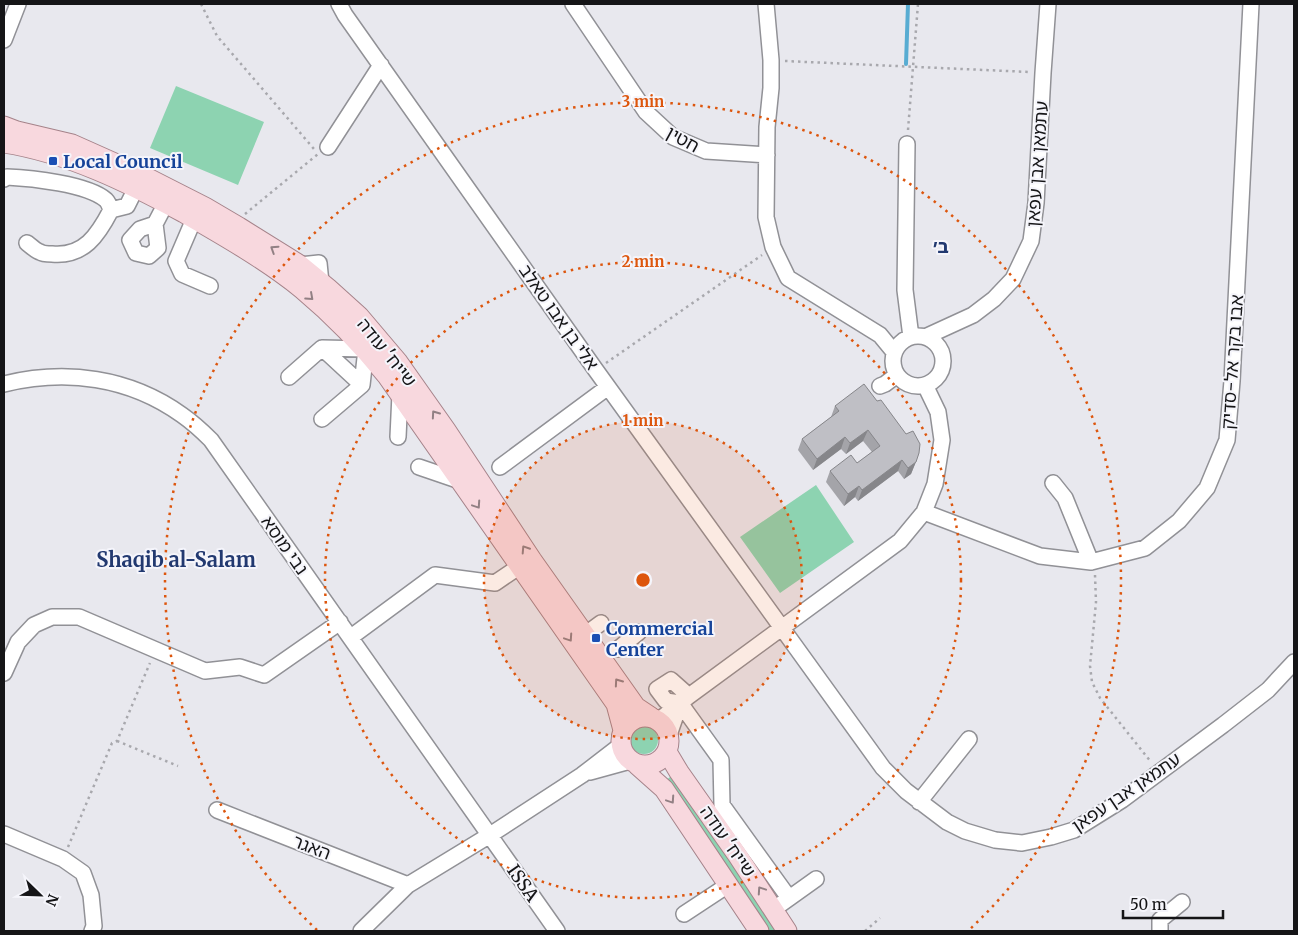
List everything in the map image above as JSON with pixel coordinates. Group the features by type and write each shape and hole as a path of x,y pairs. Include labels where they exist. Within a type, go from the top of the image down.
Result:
{"main road":[{"name":"שייח' עודה","path":"4,126 17,131 72,144 146,177 239,227 300,265 359,316 398,362 446,430 532,560 586,634 636,708 661,731 679,772 716,824 781,904 787,931"},
{"name":"שייח' עודה","path":"4,143 25,146 90,167 136,188 194,219 239,245 301,288 366,350 400,394 616,704 622,737"},
{"path":"640,717 661,731 662,760 654,765 634,763 623,754 622,737 635,719 640,717"},
{"name":"שייח' עודה","path":"634,763 664,789 759,931"}],"street":[{"path":"4,40 18,4"},
{"name":"אלי בן אבו טאלב","path":"339,4 608,387 782,627"},
{"name":"חטין","path":"573,4 646,112 673,137 706,151 766,155"},
{"path":"766,4 771,60 766,155 766,217 773,248 788,278 880,335 908,342 936,344 941,351 942,368 938,376 932,382 925,385 909,385 902,381 894,368 908,342 905,290 907,144"},
{"name":"עתמאן אבן עפאן","path":"908,342 973,315 994,299 1013,279 1031,241 1036,203 1048,4"},
{"name":"אבו בקר אל-סדיק","path":"924,512 1040,556 1091,562 1145,548 1179,521 1206,488 1227,440 1232,381 1251,4"},
{"path":"323,151 381,65"},
{"path":"4,178 41,179 92,192 107,200 111,210 103,226 87,244 76,252 59,255 41,253 27,243"},
{"path":"111,210 127,206 136,188"},
{"path":"155,224 166,203"},
{"path":"194,219 176,261 182,274 210,286"},
{"path":"941,351 957,323"},
{"path":"322,348 362,385"},
{"path":"289,377 322,348 366,350 362,385 322,420"},
{"path":"880,386 897,375"},
{"name":"נבי מוסא","path":"4,384 25,379 78,376 118,383 147,394 182,415 211,440 490,835"},
{"path":"661,731 684,699 900,541 924,512 935,484 942,440 938,412 925,385"},
{"path":"500,467 608,387"},
{"path":"398,437 400,394"},
{"path":"419,467 460,481"},
{"path":"1053,483 1065,498 1091,562"},
{"path":"351,638 435,575 495,583 520,566"},
{"path":"4,673 18,642 34,625 52,617 79,617 205,671 240,667 264,675 340,622"},
{"path":"586,634 601,623"},
{"name":"עתמאן אבן עפאן","path":"782,627 840,712 882,768 919,802 947,822 965,831 995,840 1022,843 1051,838 1074,830 1122,800 1268,690 1294,662"},
{"path":"618,649 639,632"},
{"path":"684,699 666,701 657,689 671,680 684,699 721,760 722,805 781,904 816,879"},
{"path":"361,931 408,885 490,835 582,775 622,737"},
{"path":"919,802 969,739"},
{"path":"582,775 634,763"},
{"path":"702,804 715,808 722,805"},
{"path":"716,824 718,811 722,805"},
{"name":"האגר","path":"217,810 408,885"},
{"path":"4,834 63,859 83,873 91,895 94,926 92,931"},
{"name":"ISSA","path":"490,835 557,931"},
{"path":"684,914 728,885"},
{"path":"1160,931 1160,920 1182,902"}],"path":[{"path":"201,4 217,36 323,151 246,212 239,227"},
{"path":"907,144 918,4"},
{"path":"771,60 1043,73"},
{"path":"596,370 773,248"},
{"path":"1091,562 1095,577 1096,602 1090,666 1092,682 1100,698 1159,773"},
{"path":"63,859 112,743 117,741 155,650"},
{"path":"117,741 178,766"},
{"path":"865,931 880,918"}],"green space":[{"path":"176,86 264,122 238,185 150,148"},
{"path":"816,485 854,542 780,593 740,537"},
{"path":"644,726 654,730 658,740 654,750 644,754 634,750 630,740 634,730"},
{"path":"674,774 780,931 766,931 665,781"}],"building":[{"path":"864,384 877,401 881,400 906,434 913,431 920,444 919,453 916,462 908,468 902,460 862,490 859,486 848,494 830,471 851,455 857,463 880,446 868,430 850,443 845,437 817,459 802,439 839,411 835,406"}],"waterway":[{"path":"906,64 908,4"}],"place":[{"name":"Local Council","path":"53,161"},
{"name":"Commercial Center","path":"596,638"}],"district":[{"name":"ב׳","path":"941,246"},
{"name":"Shaqib al-Salam","path":"176,559"}]}
